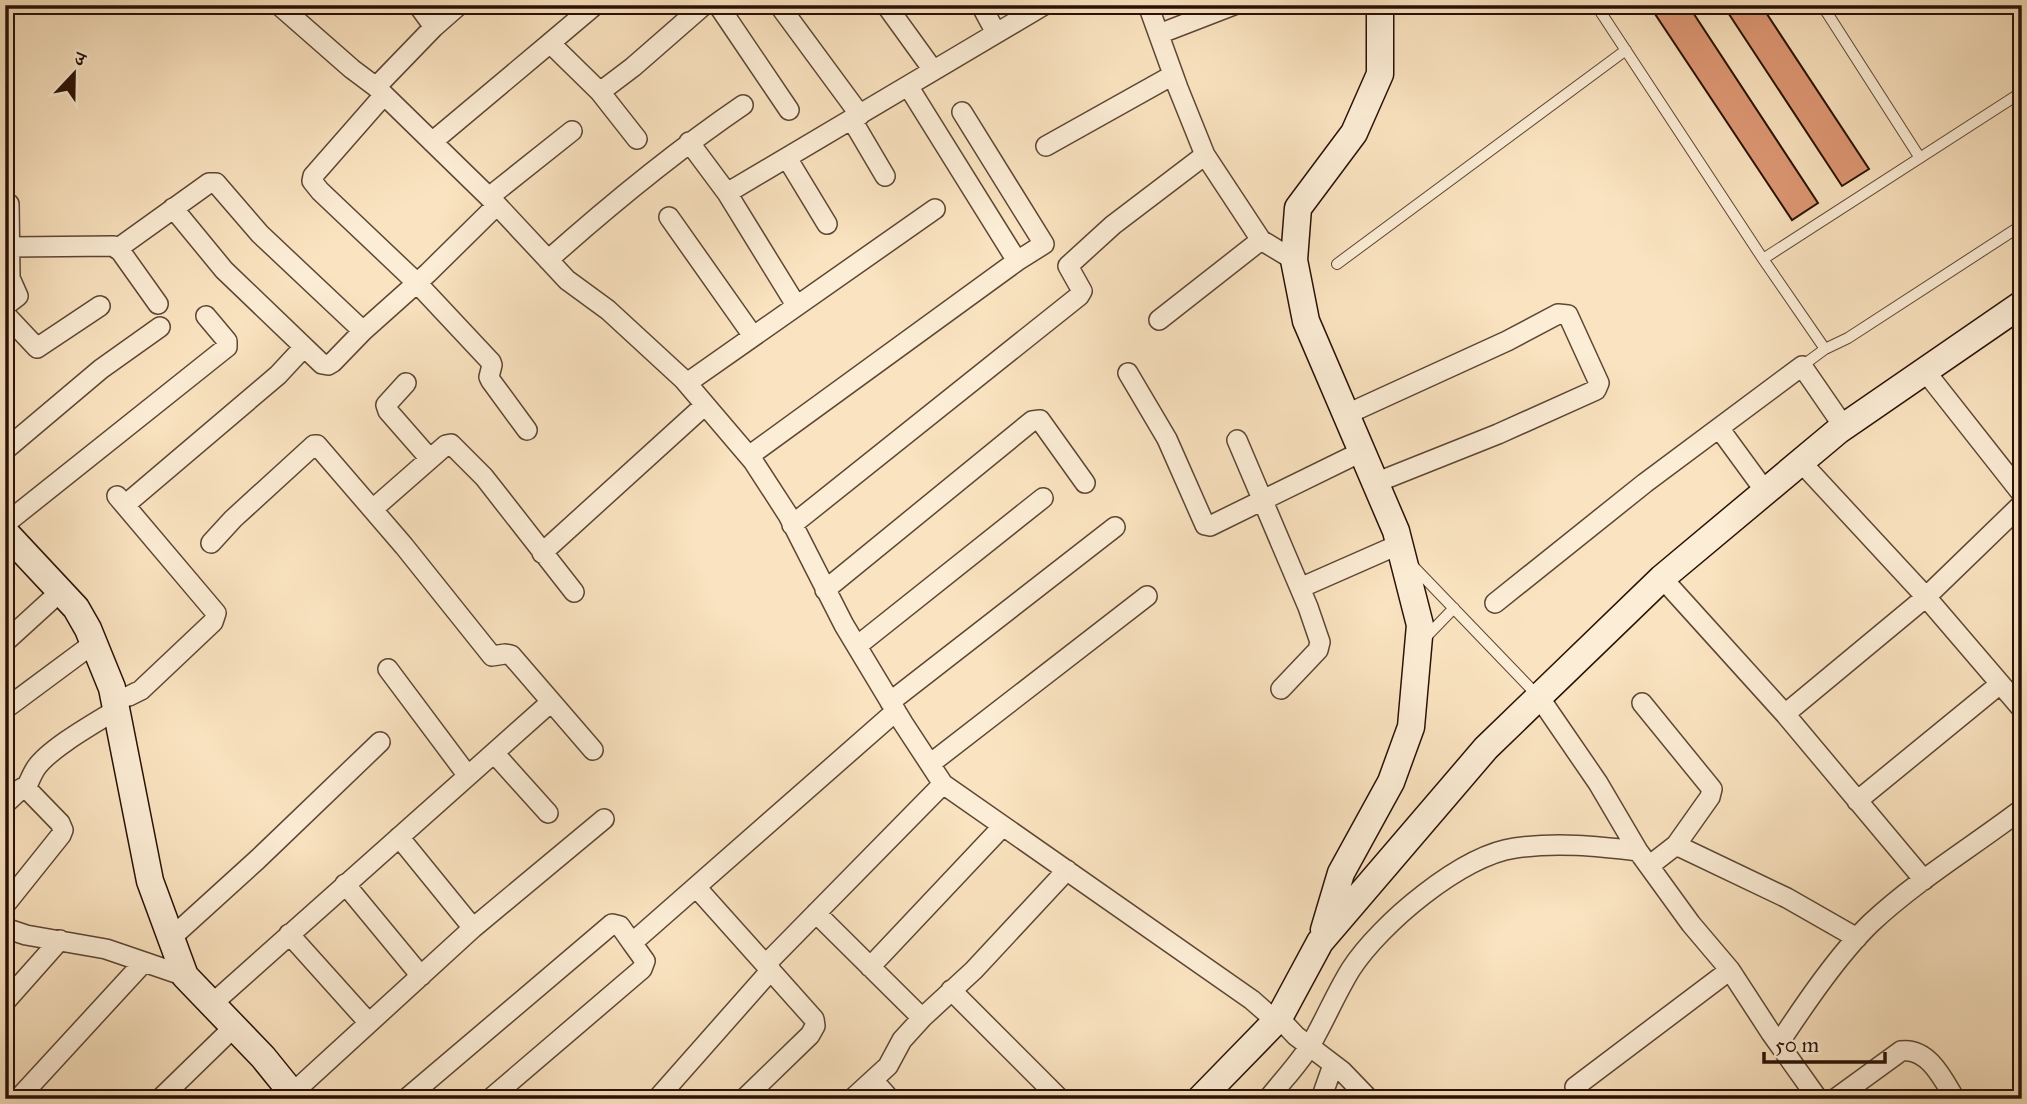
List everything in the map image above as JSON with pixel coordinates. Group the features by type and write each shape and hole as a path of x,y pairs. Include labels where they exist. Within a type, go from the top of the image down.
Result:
{"street":[{"path":"279,5 380,91 493,201 568,280 608,310 687,383 748,456 792,525 825,590 893,707 943,784 1252,1000 1310,1045 1369,1099"},
{"path":"418,5 434,27"},
{"path":"459,5 434,27 380,91 313,176 312,181 418,283 491,362 491,381 527,430"},
{"path":"432,142 595,5"},
{"path":"600,92 704,5"},
{"path":"718,5 789,110"},
{"path":"779,5 856,117 885,176"},
{"path":"886,5 933,70"},
{"path":"981,5 996,33"},
{"path":"727,193 1044,5"},
{"path":"1148,5 1205,155 1261,240 1294,260"},
{"path":"1159,34 1234,5"},
{"path":"1320,942 1341,873 1391,782 1411,727 1420,625 1396,531 1306,321 1294,260 1298,208 1354,133 1380,74 1380,5"},
{"path":"550,43 600,92 637,139"},
{"path":"1046,146 1173,75"},
{"path":"908,86 1017,261"},
{"path":"548,260 638,181 743,105"},
{"path":"962,112 1059,265 1068,266 1113,225 1205,155"},
{"path":"173,208 224,270 322,364 328,365 418,283 493,201 572,131"},
{"path":"689,142 727,193 796,305"},
{"path":"787,158 827,224"},
{"path":"117,249 209,183 216,183 260,234 363,331"},
{"path":"5,306 18,296 10,278 9,204"},
{"path":"687,383 935,209"},
{"path":"670,217 753,336"},
{"path":"1159,320 1261,240"},
{"path":"748,456 1044,244"},
{"path":"10,247 114,246 159,304"},
{"path":"792,525 1079,296 1081,286 1068,266"},
{"path":"1200,1099 1277,1019 1320,942 1486,748 1662,578 1800,461 1924,370 2022,303"},
{"path":"5,314 37,348 100,306"},
{"path":"1345,415 1507,341 1558,314 1569,315 1575,326 1599,383 1596,390 1375,483"},
{"path":"5,524 227,347 227,341 206,316"},
{"path":"5,450 101,369 160,327"},
{"path":"5,804 22,788 26,788 36,768 44,760 115,704 141,690 213,622 216,613 121,500 278,375 304,347"},
{"path":"1495,603 1645,482 1802,366 1844,427"},
{"path":"1924,370 2022,494"},
{"path":"1128,373 1167,439 1205,526 1210,526 1361,452"},
{"path":"406,383 386,405 388,411 430,459"},
{"path":"542,553 705,405"},
{"path":"825,590 1032,421 1040,420 1085,484"},
{"path":"1719,428 1765,491"},
{"path":"1237,440 1320,642 1320,646 1281,689"},
{"path":"373,509 446,445 451,444 484,477 574,592"},
{"path":"211,543 233,519 316,445 373,509 492,656 511,655 593,750"},
{"path":"1800,461 1926,597 2022,709"},
{"path":"857,646 1043,498"},
{"path":"1784,714 1926,597 2022,504"},
{"path":"632,943 893,707 1115,527"},
{"path":"5,532 76,608 94,643 115,704 150,881 185,975 263,1057 291,1097 473,928 604,819"},
{"path":"1300,588 1401,550"},
{"path":"1662,578 1784,714 1924,880"},
{"path":"5,642 61,591"},
{"path":"930,764 1147,596"},
{"path":"5,709 94,643"},
{"path":"388,669 468,776"},
{"path":"1857,801 2000,684"},
{"path":"1539,697 1598,783 1643,858 1691,924 1730,970 1818,1099"},
{"path":"212,1004 551,702"},
{"path":"1268,1099 1310,1045 1353,967 1386,926 1420,896 1468,865 1513,848 1565,844 1643,858 1676,845 1710,797 1712,789 1642,703"},
{"path":"171,938 380,742"},
{"path":"494,753 548,813"},
{"path":"657,1099 816,913 943,784"},
{"path":"5,905 63,830 60,823 26,788"},
{"path":"1780,1043 1857,938 1889,906 2022,809"},
{"path":"870,967 1003,826"},
{"path":"399,837 473,928"},
{"path":"1676,845 1751,880 1857,938"},
{"path":"852,1099 888,1066 902,1040 922,1018 974,970 1066,870"},
{"path":"345,884 421,976"},
{"path":"696,887 814,1019 815,1026 810,1035 744,1099"},
{"path":"816,913 922,1018"},
{"path":"406,1099 612,924 620,926 645,961 642,969 490,1099"},
{"path":"5,928 26,935 106,949 185,975"},
{"path":"289,934 369,1024"},
{"path":"5,1002 60,940"},
{"path":"18,1099 144,962"},
{"path":"1574,1087 1730,970"},
{"path":"951,990 1060,1099"},
{"path":"160,1099 234,1027"},
{"path":"1835,1099 1901,1051 1910,1049 1926,1058 1955,1099"},
{"path":"1321,1099 1333,1065"},
{"path":"873,1080 890,1099"}],"lane":[{"path":"1597,5 1825,349"},
{"path":"1822,5 1920,158"},
{"path":"1337,264 1626,50"},
{"path":"1763,259 2022,92"},
{"path":"1802,366 2022,225"},
{"path":"1401,550 1539,697"},
{"path":"1418,645 1454,608"}],"building":[{"path":"1649,5 1688,5 1818,203 1792,220"},
{"path":"1723,5 1761,5 1869,169 1842,186"}]}
